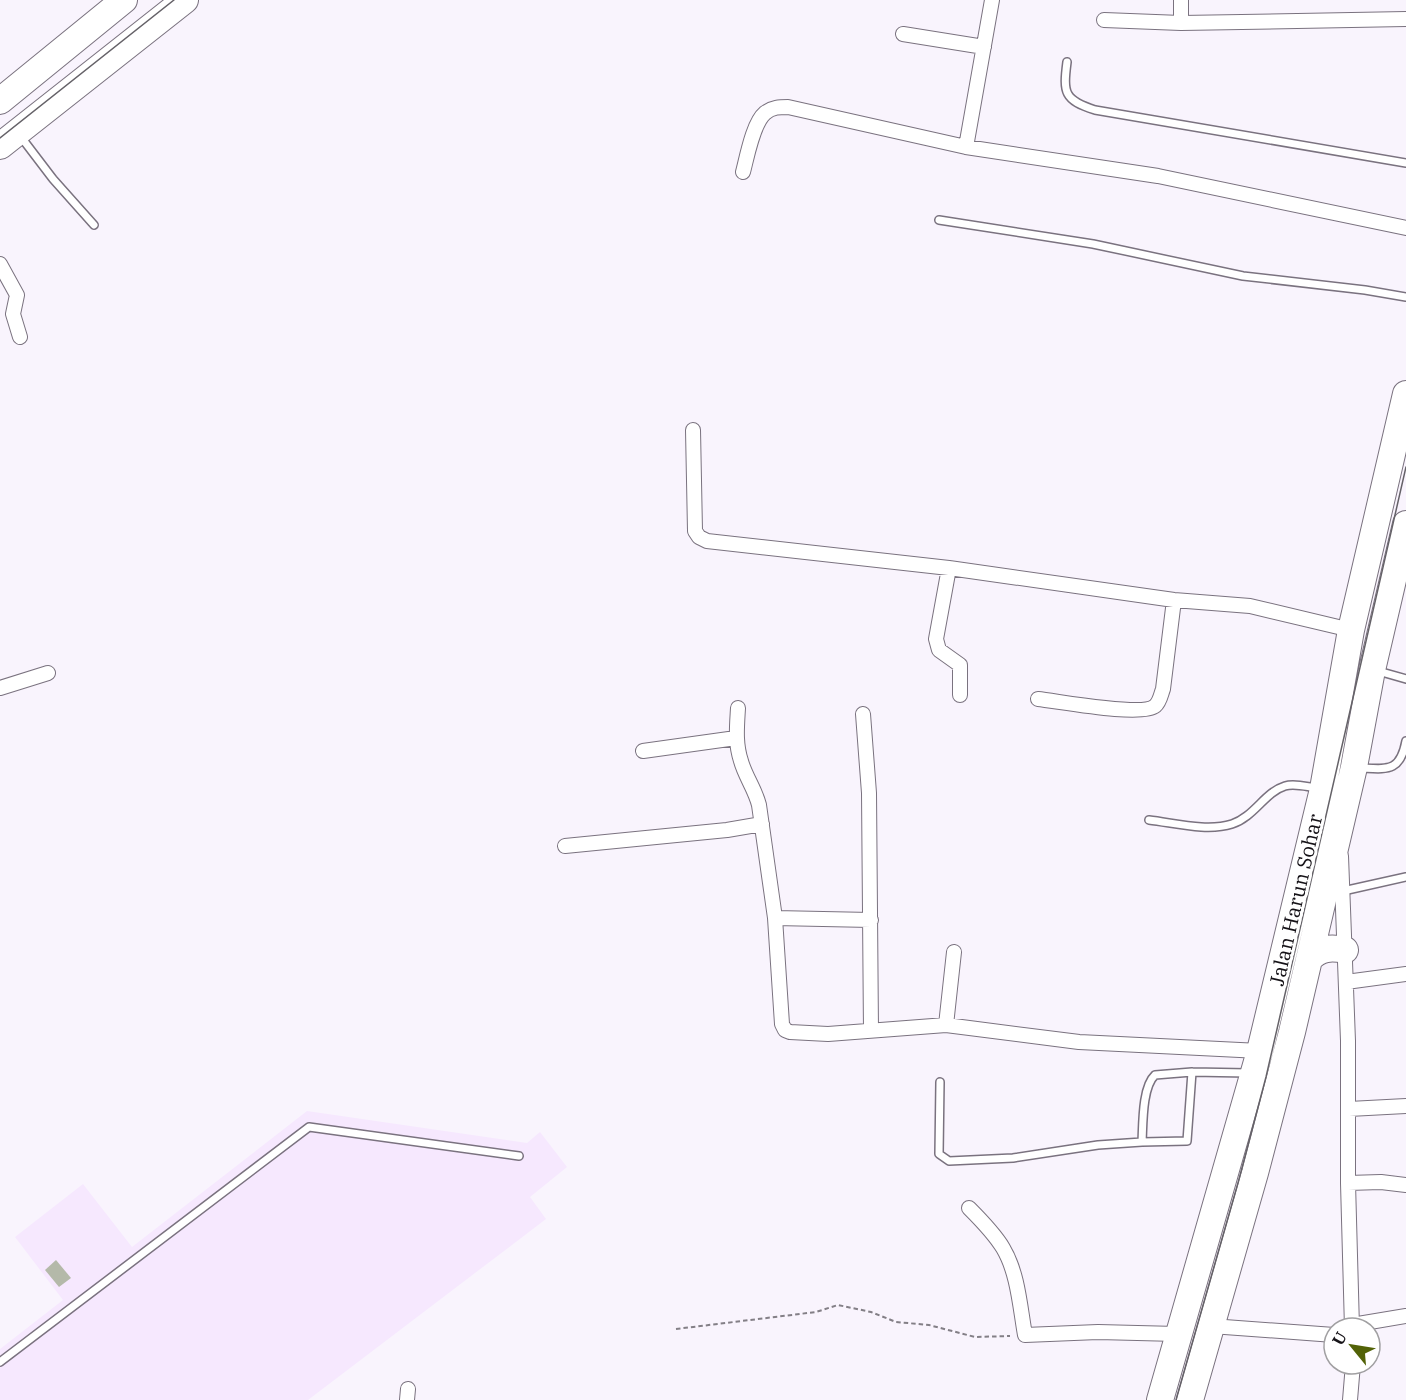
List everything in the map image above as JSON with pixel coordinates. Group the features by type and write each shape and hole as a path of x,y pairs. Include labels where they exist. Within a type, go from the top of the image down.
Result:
{"highway":[{"path":"0,101 124,0"},
{"path":"9,139 185,0"},
{"name":"Jalan Harun Sohar","path":"1160,1400 1256,1062 1323,789 1351,630 1406,394"},
{"name":"Jalan Harun Sohar","path":"1190,1400 1256,1173 1309,959 1338,828 1382,672 1406,524"},
{"path":"1309,959 1318,951 1326,948 1345,950"}],"street":[{"path":"966,147 992,0"},
{"path":"1181,0 1181,23"},
{"path":"1104,20 1181,23 1406,19"},
{"path":"903,34 984,46"},
{"path":"743,172 759,121 766,112 776,107 788,107 966,147 1158,176 1406,228"},
{"path":"0,264 17,295 13,314 20,337"},
{"path":"693,430 695,531 699,537 718,542 949,568 1174,600 1250,606 1351,630"},
{"path":"949,568 936,639 939,650 960,665 960,695"},
{"path":"1038,699 1125,710 1153,707 1158,702 1163,689 1174,600"},
{"path":"0,688 48,673"},
{"path":"738,708 736,738 741,763 755,789 762,824 775,918 784,1028 793,1033 828,1034 946,1025 1256,1062"},
{"path":"862,714 869,793 871,1031"},
{"path":"643,752 736,738"},
{"path":"565,846 717,831 762,824"},
{"path":"1338,828 1346,982 1352,1316"},
{"path":"775,918 871,920"},
{"path":"946,1025 954,952"},
{"path":"1346,982 1406,974"},
{"path":"1349,1109 1406,1106"},
{"path":"1348,1183 1381,1182 1406,1185"},
{"path":"969,1208 992,1233 1010,1263 1025,1335 1098,1332 1177,1334"},
{"path":"1382,1320 1406,1316"},
{"path":"1211,1326 1322,1334"},
{"path":"1350,1400 1352,1376"}],"lane":[{"path":"1067,62 1064,86 1068,96 1077,104 1095,110 1406,163"},
{"path":"9,139 53,179 94,225"},
{"path":"939,220 1093,244 1243,276 1406,297"},
{"path":"1382,672 1406,679"},
{"path":"1354,767 1386,769 1394,767 1404,755 1406,741"},
{"path":"1149,820 1224,826 1246,817 1284,786 1323,789"},
{"path":"1343,891 1406,877"},
{"path":"1142,1142 1144,1109 1151,1078 1157,1074 1192,1072 1256,1062"},
{"path":"940,1082 939,1154 946,1161 1014,1158 1098,1145 1187,1141 1192,1072"},
{"path":"0,1362 309,1126 519,1156"}],"path":[{"path":"676,1329 816,1312 838,1305 871,1312 896,1322 929,1325 975,1337 1025,1335"}],"shaded area":[{"path":"307,1111 527,1143 540,1132 567,1167 530,1197 546,1219 308,1400 0,1400 0,1349 63,1300 15,1237 83,1184 132,1247"}],"building":[{"path":"56,1260 71,1278 59,1287 45,1270"}],"tram line":[{"path":"0,138 174,0"},
{"path":"1176,1400 1266,1077 1406,467"}]}
